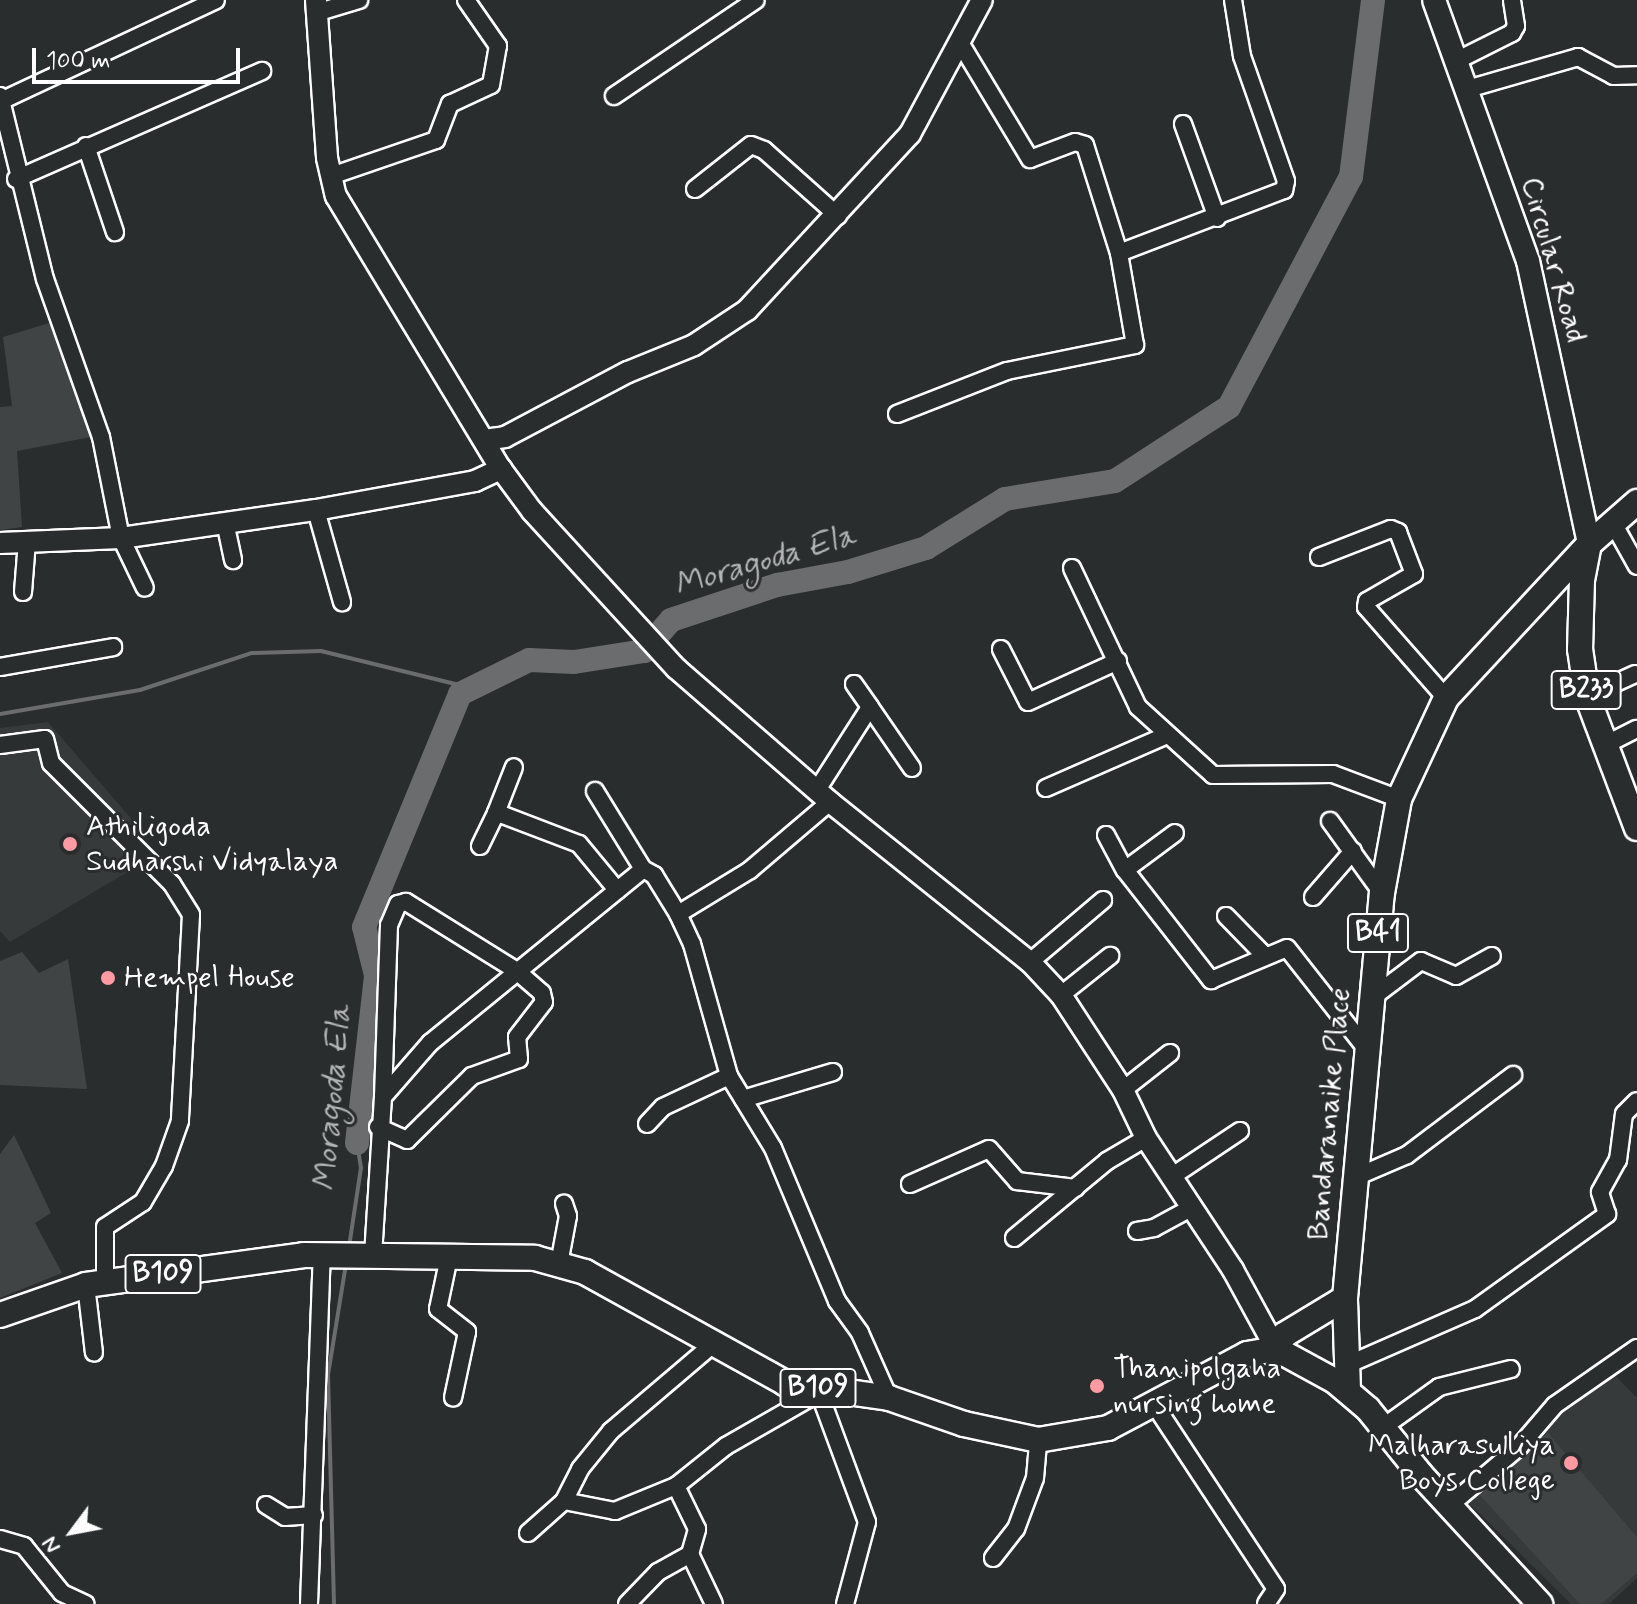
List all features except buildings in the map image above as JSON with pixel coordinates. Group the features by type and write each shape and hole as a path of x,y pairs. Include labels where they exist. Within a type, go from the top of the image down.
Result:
{"main road":[{"name":"Circular Road","path":"1434,0 1528,261 1573,453 1589,544"},
{"name":"Bandaranaike Place","path":"1348,1390 1345,1298 1382,893 1399,799 1446,698 1589,544 1637,502"},
{"name":"B233","path":"1589,544 1580,649 1587,696 1603,746 1637,828"},
{"name":"B109","path":"0,1315 95,1283 326,1254 485,1255 559,1264 638,1300 712,1345 785,1383 889,1398 964,1424 1038,1440 1083,1437 1156,1407 1247,1354 1276,1349"},
{"path":"1345,1298 1284,1335 1276,1349 1348,1390 1540,1604"}],"street":[{"path":"145,588 121,538 98,427 45,279 16,179 1,98 216,0"},
{"path":"359,0 317,6 321,102 336,196 501,469 532,511 677,669 823,796 1030,962 1061,995 1123,1090 1146,1138 1276,1349"},
{"path":"331,176 436,140 450,104 491,85 498,46 466,0"},
{"path":"614,96 756,0"},
{"path":"484,440 505,437 628,372 694,345 747,310 838,216 910,134 982,0"},
{"path":"1119,253 1276,197 1286,181 1242,56 1233,0"},
{"path":"1454,62 1512,33 1516,26 1512,0"},
{"path":"897,414 1007,371 1129,349 1136,337 1119,253 1085,145 1075,142 1030,159 961,44"},
{"path":"1464,90 1570,58 1613,76 1637,75"},
{"path":"16,179 262,71"},
{"path":"1183,124 1217,218"},
{"path":"695,189 751,145 764,150 838,216"},
{"path":"86,146 115,232"},
{"path":"0,543 121,538 316,510 475,481 501,469"},
{"path":"316,510 342,602"},
{"path":"225,522 233,560"},
{"path":"1613,523 1637,566"},
{"path":"1319,557 1391,529 1398,532 1414,574 1367,601 1366,607 1446,698"},
{"path":"23,592 27,541"},
{"path":"1072,568 1082,599 1118,661 1131,696 1165,736 1213,775 1333,774 1399,799"},
{"path":"0,667 113,647"},
{"path":"1001,649 1028,702 1118,661"},
{"path":"1587,696 1635,674"},
{"path":"854,684 912,768"},
{"path":"678,914 750,870 823,796 870,707"},
{"path":"1603,746 1637,729"},
{"path":"1046,788 1165,736"},
{"path":"0,745 13,747 45,739 51,763 172,884 191,915 180,1121 164,1166 143,1202 105,1227 95,1283 94,1353"},
{"path":"480,846 514,767"},
{"path":"595,791 643,869 654,875 678,914 699,965 710,1024 729,1076 773,1148 837,1301 860,1333 889,1398"},
{"path":"496,813 579,844 617,890"},
{"path":"1330,821 1382,893"},
{"path":"1125,870 1175,833"},
{"path":"1106,835 1125,870 1211,980 1264,955 1287,948 1368,1051"},
{"path":"1313,897 1353,851"},
{"path":"383,1097 430,1043 643,869"},
{"path":"1030,962 1103,900"},
{"path":"368,1256 378,1127 383,1097 384,972 389,925 398,904 406,902 438,917 517,971 542,993 544,1002 517,1037 519,1059 472,1076 407,1140 378,1127"},
{"path":"1226,916 1264,955"},
{"path":"1061,995 1110,956"},
{"path":"1373,997 1421,961 1456,976 1492,956"},
{"path":"1123,1090 1170,1053"},
{"path":"743,1099 833,1072"},
{"path":"1356,1177 1407,1155 1513,1075"},
{"path":"647,1124 663,1107 729,1076"},
{"path":"1347,1365 1475,1309 1607,1214 1600,1192 1618,1160 1624,1114 1637,1101"},
{"path":"1171,1177 1240,1131"},
{"path":"1014,1238 1076,1188 1146,1138"},
{"path":"910,1184 989,1149 1017,1181 1076,1188"},
{"path":"559,1264 568,1216 564,1204"},
{"path":"1137,1231 1154,1228 1191,1208"},
{"path":"309,1604 326,1254"},
{"path":"449,1257 438,1309 467,1332 453,1398"},
{"path":"528,1533 564,1501 580,1469 611,1431 712,1345"},
{"path":"1449,1506 1519,1447 1555,1405 1637,1348"},
{"path":"1382,1428 1439,1387 1511,1369"},
{"path":"564,1501 615,1511 676,1486 726,1446 808,1399 817,1387"},
{"path":"817,1387 867,1522 845,1604"},
{"path":"1156,1407 1276,1589 1266,1604"},
{"path":"993,1558 1016,1529 1031,1491 1038,1440"},
{"path":"676,1486 697,1529 690,1554 714,1604"},
{"path":"266,1505 285,1517 314,1515"},
{"path":"0,1539 24,1546 62,1593 86,1604"},
{"path":"627,1604 658,1572 690,1554"}],"shaded area":[{"path":"56,321 91,437 17,451 22,527 0,530 0,407 12,406 3,337"},
{"name":"Athiligoda Sudharshi Vidyalaya","path":"48,722 141,830 139,859 129,871 10,942 0,931 0,728"},
{"path":"22,952 39,973 68,959 87,1089 0,1085 0,961"},
{"path":"14,1135 51,1213 35,1223 62,1273 0,1298 0,1154"},
{"name":"Malharasulliya Boys College","path":"1606,1366 1637,1398 1637,1578 1609,1604 1571,1604 1464,1498 1547,1429"},
{"path":"1548,1433 1637,1537 1637,1573 1601,1604 1580,1604 1476,1491"}],"waterway":[{"name":"Moragoda Ela","path":"357,1143 376,975 364,927 460,694 529,660 574,662 644,651 671,620 777,585 848,572 926,548 1005,499 1115,481 1229,407 1351,177 1373,0"},
{"path":"0,714 140,690 252,653 321,651 472,688"},
{"name":"Moragoda Ela","path":"349,1247 361,1168 357,1143"},
{"name":"Moragoda Ela","path":"334,1604 328,1375 346,1264"}],"place":[{"name":"Athiligoda Sudharshi Vidyalaya","path":"70,844"},
{"name":"Hempel House","path":"108,978"},
{"name":"Thanipolgaha nursing home","path":"1097,1386"},
{"name":"Malharasulliya Boys College","path":"1571,1463"}]}
